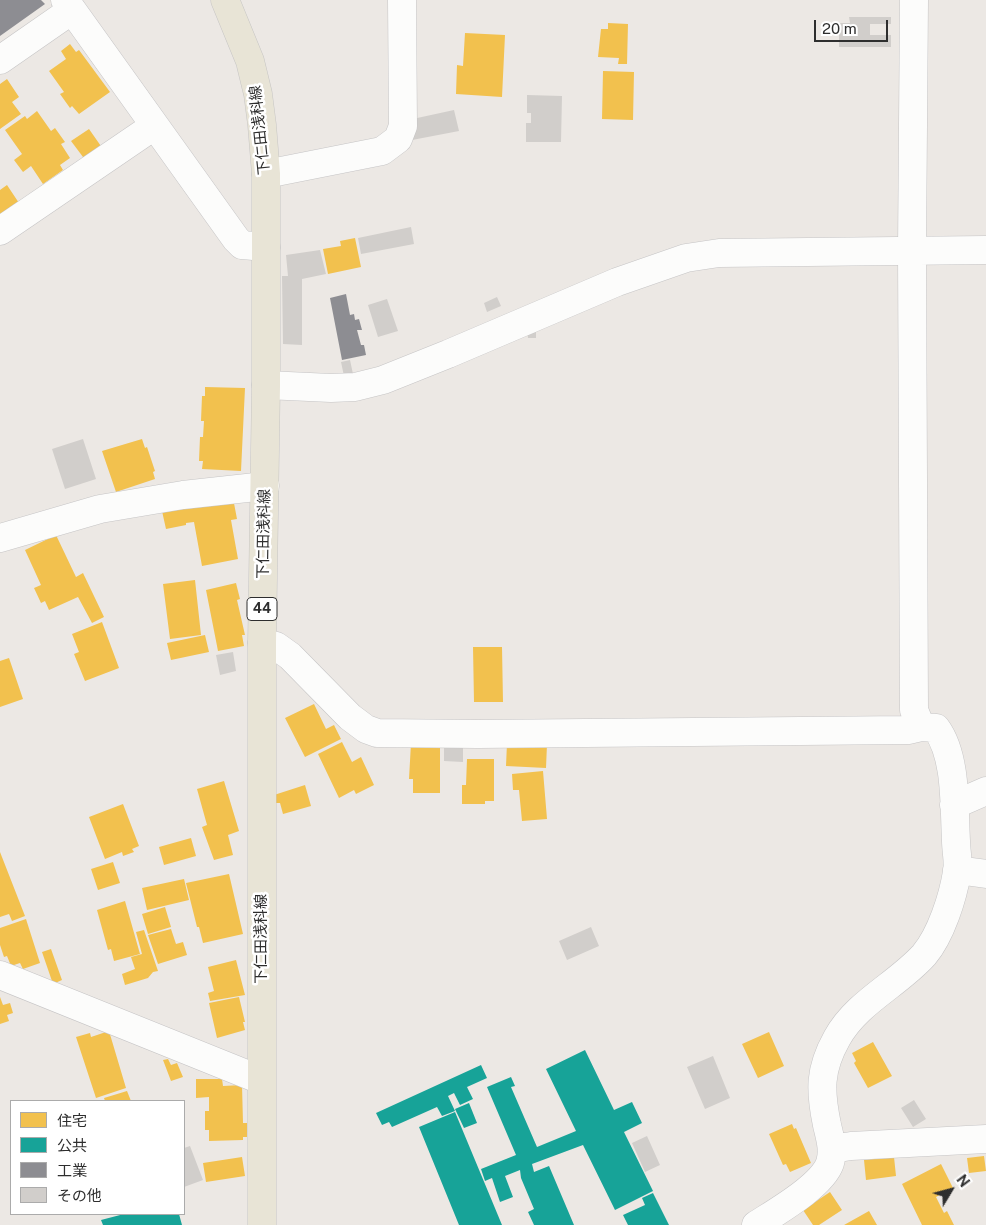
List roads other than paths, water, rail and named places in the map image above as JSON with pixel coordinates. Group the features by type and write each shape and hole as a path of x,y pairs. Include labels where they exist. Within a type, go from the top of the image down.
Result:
{"main road":[{"name":"下仁田浅科線","path":"225,0 250,61 256,86 262,125 266,174 266,385 262,643 262,1225"}],"street":[{"path":"266,174 382,151 398,139 403,126 402,0"},
{"path":"914,0 912,250 914,710 921,727"},
{"path":"0,60 69,5 236,239 242,245 266,246"},
{"path":"0,231 154,126"},
{"path":"266,385 331,388 355,387 383,380 617,282 686,258 719,253 986,250"},
{"path":"0,538 100,509 183,495 264,486"},
{"path":"262,643 276,646 290,656 350,717 366,729 377,732 478,734 908,730 921,727 936,728 943,738 948,754 954,805 958,870 945,917 924,955 848,1021 837,1038 828,1058 822,1079 823,1103 832,1149 830,1164 817,1181 800,1196 756,1225"},
{"path":"954,805 986,791"},
{"path":"958,870 986,874"},
{"path":"0,975 261,1080"},
{"path":"832,1149 851,1146 986,1139"}]}
